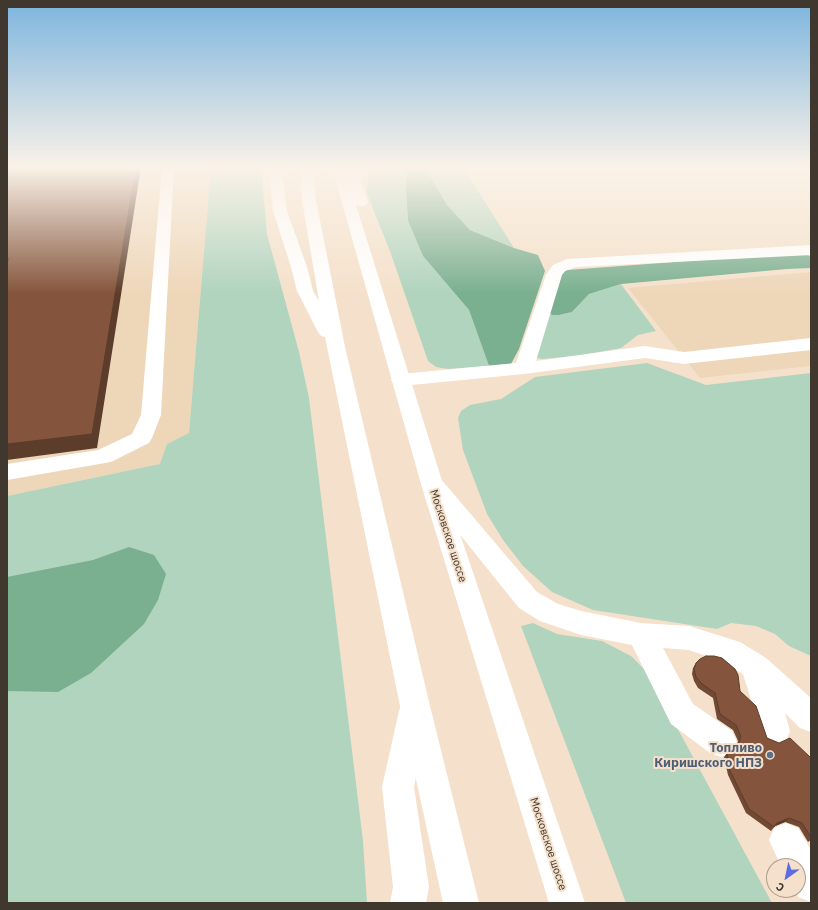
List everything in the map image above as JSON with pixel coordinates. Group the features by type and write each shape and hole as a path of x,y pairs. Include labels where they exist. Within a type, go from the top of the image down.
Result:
{"main road":[{"path":"7,472 103,457 141,438 151,415 165,209"},
{"path":"280,209 299,267 305,291 336,348"},
{"path":"311,209 336,348 415,706 461,903"},
{"name":"Московское шоссе","path":"350,209 432,484 567,903"},
{"path":"356,231 360,209"},
{"path":"524,368 554,274 559,268 573,262 811,250"},
{"path":"401,380 524,368 646,352 684,358 811,344"},
{"path":"432,484 528,600 550,613 580,623 641,635 688,638 730,651 756,667 811,718"},
{"path":"641,635 682,714 722,742"},
{"path":"756,667 775,731"},
{"path":"408,903 411,887 398,787 415,706"},
{"path":"786,840 811,884"}],"shaded area":[{"path":"7,209 207,209 189,433 167,444 161,464 7,496"},
{"path":"811,272 811,366 700,378 628,288"}],"green space":[{"path":"207,209 265,209 267,234 299,352 309,398 363,841 367,903 7,903 7,496 160,464 167,444 189,433"},
{"path":"373,209 407,209 408,221 423,256 469,310 489,366 448,369 436,367 428,361 391,254"},
{"path":"407,209 451,209 470,230 514,248 538,255 545,271 519,349 511,364 489,366 469,310 423,256 408,221"},
{"path":"451,209 490,209 514,248 470,230"},
{"path":"797,253 811,256 811,268 621,284 589,294 572,312 552,315 549,312 559,275 567,270"},
{"path":"621,284 656,331 638,335 621,348 577,356 542,359 532,357 549,312 552,315 559,315 572,312 589,294"},
{"path":"647,363 706,385 811,373 811,656 789,646 775,634 756,626 731,623 717,629 593,610 552,592 523,566 503,540 487,514 463,450 458,418 461,411 470,405 501,399 535,377"},
{"path":"129,547 154,555 166,574 158,600 144,624 91,673 58,692 7,691 7,577 93,560"},
{"path":"533,623 557,634 602,641 631,656 647,672 766,892 766,898 769,898 772,903 626,903 521,626"}],"building":[{"path":"7,209 129,209 92,434 7,444 7,264 9,258 7,258"},
{"path":"706,656 722,658 735,669 738,675 740,691 756,706 767,738 779,743 790,738 811,758 811,837 802,823 789,818 777,823 774,827 749,809 730,771 727,753 736,749 741,737 736,725 720,714 715,693 701,683 696,677 694,669 696,663"}],"place":[{"name":"Топливо Киришского НПЗ","path":"770,755"}]}
